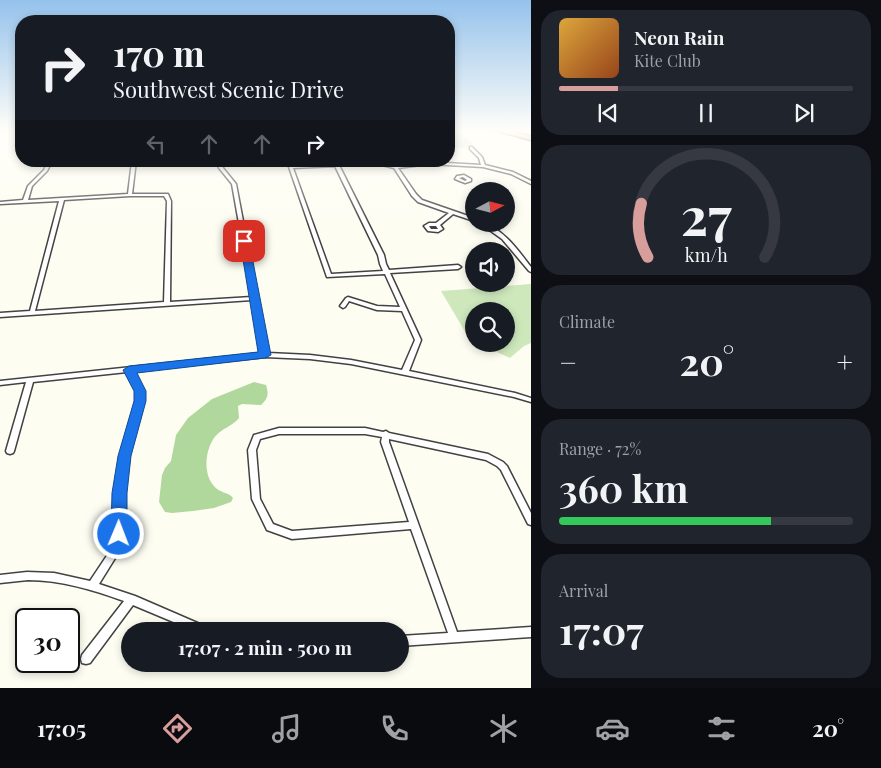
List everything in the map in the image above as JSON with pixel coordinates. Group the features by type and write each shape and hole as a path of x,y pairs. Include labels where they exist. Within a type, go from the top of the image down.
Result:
{"street":[{"path":"483,162 484,166"},
{"path":"455,164 484,166 512,172 531,183"},
{"path":"462,165 464,176"},
{"path":"25,201 30,186 47,167"},
{"path":"130,195 133,167"},
{"path":"220,167 234,184 265,355"},
{"path":"291,167 330,276 458,267"},
{"path":"338,167 381,255 386,272 402,309 418,340 405,372"},
{"path":"396,167 420,201 465,216"},
{"path":"0,203 130,195 166,195 169,201 167,303"},
{"path":"32,312 62,199"},
{"path":"437,225 451,213"},
{"path":"497,232 531,270"},
{"path":"0,315 255,298"},
{"path":"343,306 348,299 378,308 402,309"},
{"path":"0,383 265,355 318,358 405,372 531,400"},
{"path":"93,585 114,552 119,534 119,493 124,456 140,401 140,391 129,370"},
{"path":"10,451 30,380"},
{"path":"414,525 292,535 270,528 256,499 252,450 257,437 279,431 364,431 386,434 495,460 504,468 531,521"},
{"path":"386,434 385,442 454,637"},
{"path":"0,579 40,576 58,577 93,585 184,622"},
{"path":"86,659 131,600"},
{"path":"409,640 531,632"}],"green space":[{"path":"531,284 531,343 524,346 510,358 497,352 515,352 515,302 465,302 465,332 441,291 465,289 465,292 515,292 515,285"},
{"path":"254,382 266,385 268,394 265,401 261,405 242,404 238,406 239,418 214,438 207,456 207,469 210,481 216,488 233,498 231,502 214,508 172,513 165,512 159,502 162,475 171,461 176,435 188,418 212,399"}],"route":[{"path":"119,534 119,493 124,456 140,401 140,391 129,370 265,355 244,241"}]}
